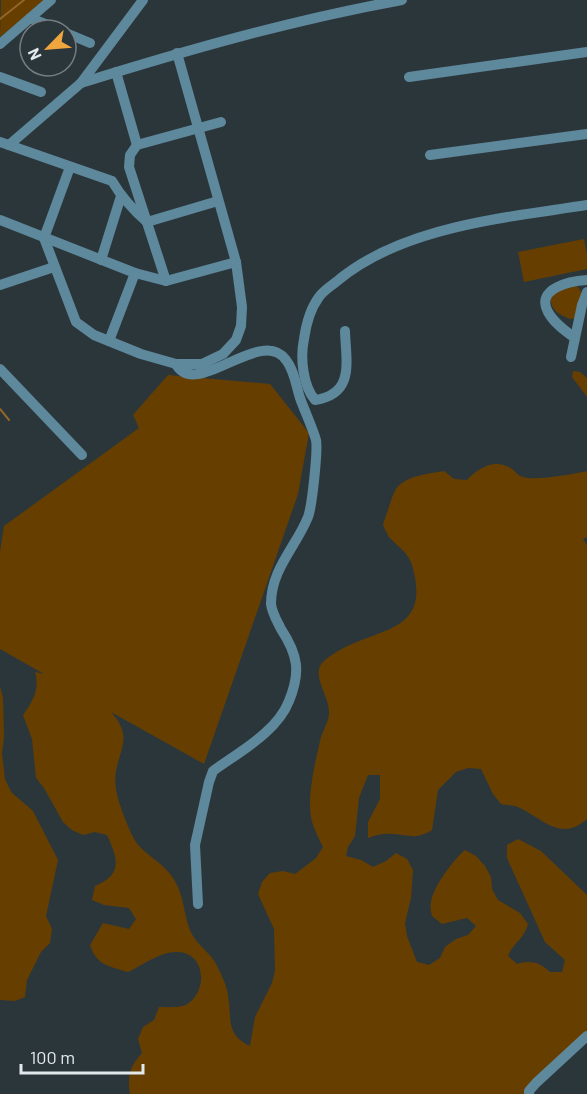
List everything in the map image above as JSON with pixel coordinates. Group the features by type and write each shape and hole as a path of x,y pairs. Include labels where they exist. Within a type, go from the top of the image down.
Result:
{"street":[{"path":"30,18 51,0"},
{"path":"5,144 81,83 143,0"},
{"path":"81,83 344,5 402,0"},
{"path":"0,44 18,28"},
{"path":"78,38 90,43"},
{"path":"409,77 587,52"},
{"path":"70,166 44,238 76,322 94,335 141,354 176,364 202,364 223,354 236,340 241,326 242,307 236,262 177,53"},
{"path":"116,72 137,145"},
{"path":"0,76 41,92"},
{"path":"166,281 129,167 130,155 137,145 221,122"},
{"path":"430,155 587,134"},
{"path":"5,144 112,181 121,196 147,222"},
{"path":"112,181 120,177 129,167"},
{"path":"101,260 121,196"},
{"path":"147,222 218,201"},
{"path":"345,331 347,376 340,388 327,399 315,400 309,392 302,352 306,323 319,296 355,266 399,246 457,226 587,206"},
{"path":"0,220 135,273 166,281 236,262"},
{"path":"0,285 54,267"},
{"path":"109,341 135,273"},
{"path":"575,338 559,326 550,315 546,309 547,297 561,284 587,280"},
{"path":"571,357 582,304 587,292"},
{"path":"176,364 180,371 189,375 202,374 224,363 263,350 276,351 285,358 292,371 317,443 309,515 280,565 272,594 271,607 276,620 292,645 298,667 289,702 272,727 213,771 195,845 198,904"},
{"path":"0,369 82,455"},
{"path":"529,1092 587,1036"}],"shaded area":[{"path":"1,0 45,0 23,18 18,18 18,22 0,37"},
{"path":"584,239 587,269 524,282 518,252"},
{"path":"577,286 582,293 575,318 570,319 554,309 551,298 558,290"},
{"path":"573,371 580,372 587,378 587,397 572,377"},
{"path":"168,375 270,384 309,433 298,494 204,764 111,712 123,734 115,783 128,826 140,847 166,869 177,885 192,935 215,962 225,983 233,1031 250,1046 255,1017 272,983 275,971 274,929 258,894 262,882 270,873 283,871 295,874 316,858 323,847 310,813 316,760 329,715 328,703 319,678 320,666 338,651 398,624 408,616 415,604 416,587 410,560 389,537 383,525 396,489 400,484 412,478 444,471 454,479 467,480 482,468 494,464 506,466 520,476 529,478 555,477 587,471 587,537 583,539 587,545 587,819 577,826 567,829 559,828 515,806 501,804 493,794 481,769 468,768 456,772 438,790 432,830 417,836 386,834 368,838 368,822 380,799 380,775 368,775 359,798 355,836 348,847 346,856 361,860 373,867 396,853 407,859 413,870 411,898 405,923 407,936 417,962 429,965 440,958 445,947 456,939 468,935 476,926 467,918 442,924 432,916 431,911 433,896 440,881 465,850 476,856 485,866 498,900 520,913 528,924 524,934 508,956 517,964 535,963 550,972 562,972 565,960 545,942 507,858 507,845 518,839 541,851 587,895 587,1040 529,1094 130,1094 129,1077 132,1067 142,1053 138,1039 143,1027 154,1020 159,1007 183,1006 193,999 201,982 201,973 198,964 185,953 175,952 163,955 128,972 104,964 93,952 90,945 103,923 129,929 136,919 129,908 104,905 92,900 95,886 110,876 116,865 114,851 107,835 95,832 83,835 72,830 63,822 36,778 32,739 23,715 35,695 37,684 35,672 44,674 0,649 0,552 4,526 139,428 133,415"},
{"path":"0,686 3,698 2,754 5,779 11,792 33,811 58,860 46,916 52,929 50,943 41,952 27,980 25,997 15,1001 0,1000"}],"waterway":[{"path":"0,19 24,0"},
{"path":"0,409 9,420"}]}
